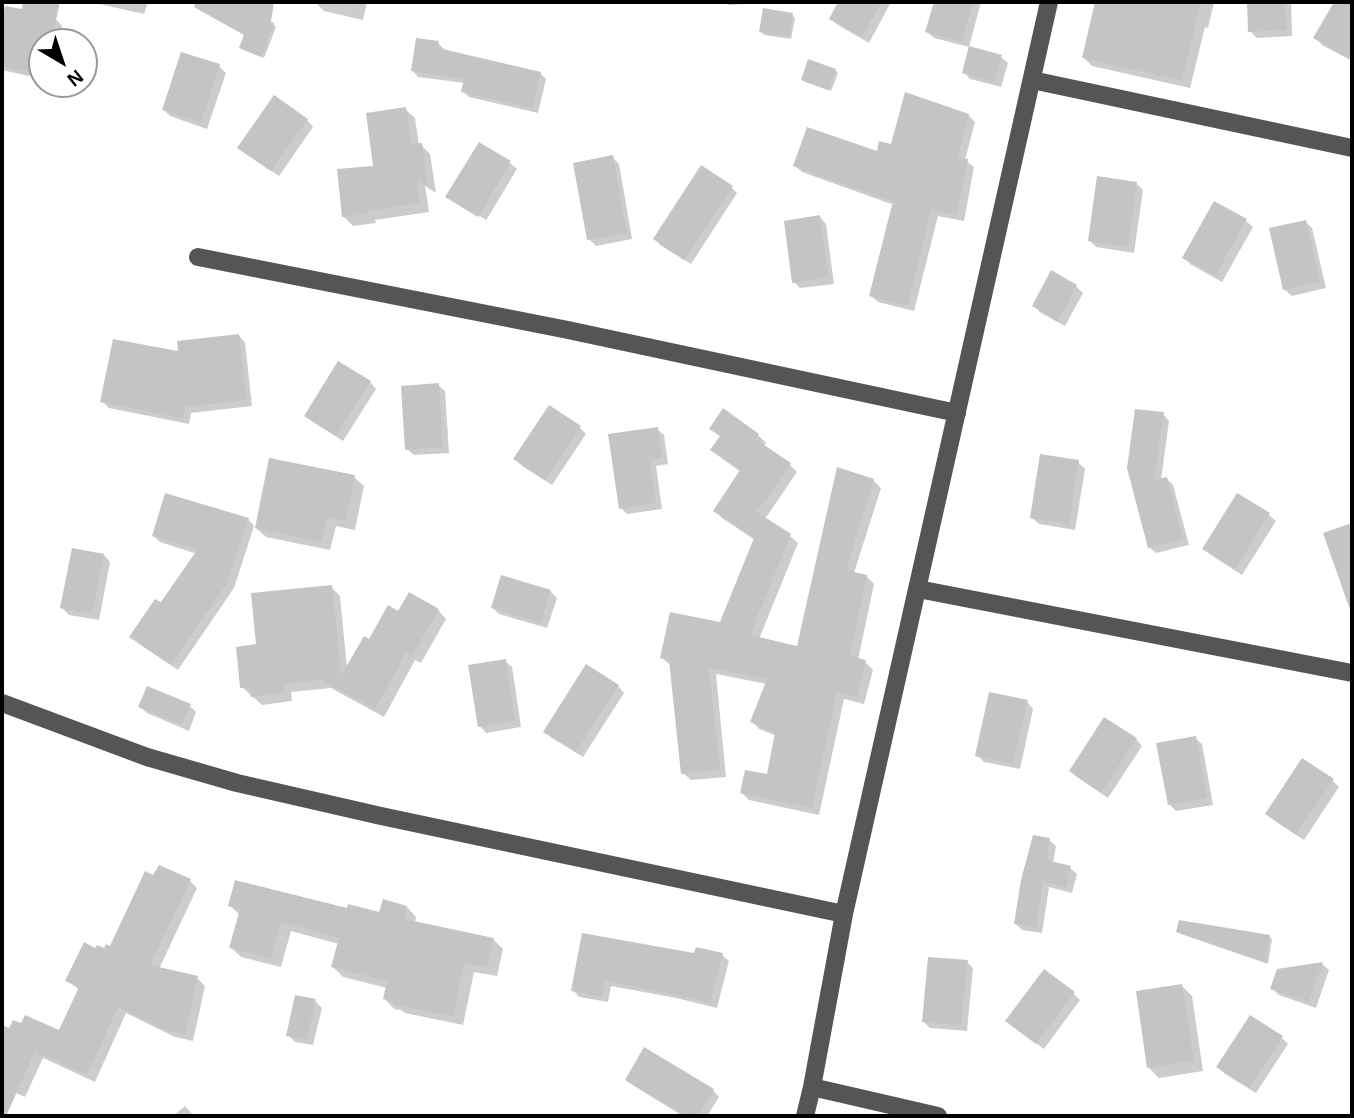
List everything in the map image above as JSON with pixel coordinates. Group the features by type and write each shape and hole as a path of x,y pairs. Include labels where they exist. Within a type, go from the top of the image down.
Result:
{"street":[{"path":"805,1116 844,914 1049,2"},
{"path":"1032,80 1352,148"},
{"path":"198,257 568,330 957,413"},
{"path":"918,589 1352,673"},
{"path":"2,703 147,757 237,783 844,914"},
{"path":"812,1087 938,1116"}],"building":[{"path":"23,2 60,2 54,28 28,28 28,72 2,66 2,20 5,6 22,9"},
{"path":"196,2 274,2 271,22 274,23 261,57 239,48 244,35 194,7"},
{"path":"838,2 881,2 862,37 829,19"},
{"path":"934,2 973,2 962,42 925,32"},
{"path":"1095,2 1201,2 1182,81 1082,58"},
{"path":"1247,2 1285,2 1287,30 1248,32"},
{"path":"1334,2 1352,2 1352,60 1313,38"},
{"path":"763,8 793,13 789,37 759,32"},
{"path":"416,38 439,41 438,48 541,72 532,108 461,92 464,79 411,71"},
{"path":"969,46 1002,55 994,82 962,73"},
{"path":"181,52 220,64 201,123 162,110"},
{"path":"808,59 836,69 828,90 801,80"},
{"path":"905,92 969,114 958,157 968,159 957,215 931,210 908,306 869,296 892,205 899,204 793,166 807,127 877,151 879,141 891,144"},
{"path":"274,95 308,119 271,171 237,148"},
{"path":"406,107 412,144 422,143 428,186 417,179 420,203 342,217 337,169 373,166 366,113"},
{"path":"479,142 511,161 478,217 445,197"},
{"path":"613,155 627,233 587,240 573,163"},
{"path":"701,165 733,186 684,260 653,239"},
{"path":"1097,176 1137,182 1128,247 1088,241"},
{"path":"1214,201 1247,219 1215,276 1182,258"},
{"path":"820,215 829,277 792,283 784,221"},
{"path":"1306,220 1320,282 1283,290 1269,228"},
{"path":"1051,270 1077,285 1058,321 1032,306"},
{"path":"239,334 247,400 185,407 183,419 100,402 113,339 178,351 177,341"},
{"path":"338,361 371,381 336,436 304,416"},
{"path":"439,383 443,447 405,450 401,386"},
{"path":"549,405 581,426 545,480 513,459"},
{"path":"723,408 759,434 755,439 791,463 757,512 791,534 750,635 797,646 837,467 874,479 846,570 867,575 850,656 866,660 857,697 837,692 812,808 740,793 745,770 767,774 775,733 750,722 767,679 709,668 720,769 681,774 669,660 660,658 670,612 720,622 754,538 713,511 740,470 710,450 720,436 709,429"},
{"path":"1135,409 1164,412 1154,480 1167,477 1183,539 1148,548 1127,468"},
{"path":"658,427 662,458 650,460 656,503 619,509 608,434"},
{"path":"1040,454 1079,460 1069,524 1030,518"},
{"path":"269,458 355,475 346,521 327,518 321,542 255,528"},
{"path":"165,493 249,518 228,582 171,665 129,637 155,599 161,602 197,550 152,536"},
{"path":"1237,493 1270,513 1235,569 1202,549"},
{"path":"1352,523 1352,607 1349,607 1323,533"},
{"path":"72,548 104,554 92,614 60,608"},
{"path":"501,575 551,590 541,623 491,608"},
{"path":"332,585 341,676 364,636 369,639 388,605 398,611 409,592 439,609 412,656 406,653 375,709 321,680 283,684 284,693 251,697 250,687 240,688 236,647 256,644 251,593"},
{"path":"506,659 515,721 478,727 468,665"},
{"path":"586,664 619,685 576,752 543,732"},
{"path":"147,686 191,704 182,725 138,707"},
{"path":"989,692 1028,700 1013,764 975,756"},
{"path":"1104,717 1137,738 1101,793 1069,771"},
{"path":"1196,736 1207,798 1168,805 1156,743"},
{"path":"1302,758 1334,779 1296,835 1265,814"},
{"path":"1033,835 1050,838 1047,860 1071,866 1066,887 1043,882 1036,928 1014,924 1021,880"},
{"path":"159,865 191,879 150,965 198,976 185,1034 165,1030 118,1007 87,1075 35,1052 6,1116 2,1116 2,1025 9,1028 13,1020 21,1023 25,1015 59,1030 79,987 65,981 84,942 95,948 97,945 104,948 106,944 110,946 145,871 153,875"},
{"path":"235,880 347,908 348,904 379,912 383,899 407,906 404,919 494,938 487,967 464,963 453,1017 393,1004 383,999 387,981 331,967 339,938 281,922 271,959 229,948 240,909 228,906"},
{"path":"1179,920 1270,935 1265,962 1176,932"},
{"path":"582,933 694,953 696,947 723,953 710,1003 605,981 602,997 571,991"},
{"path":"928,957 968,960 961,1025 922,1022"},
{"path":"1323,962 1309,1002 1270,989 1277,969"},
{"path":"1044,969 1075,992 1036,1044 1005,1021"},
{"path":"1182,984 1194,1061 1147,1068 1136,991"},
{"path":"295,995 316,999 307,1040 286,1036"},
{"path":"1250,1015 1283,1036 1249,1088 1216,1067"},
{"path":"644,1047 714,1089 697,1116 685,1116 625,1080"}]}
